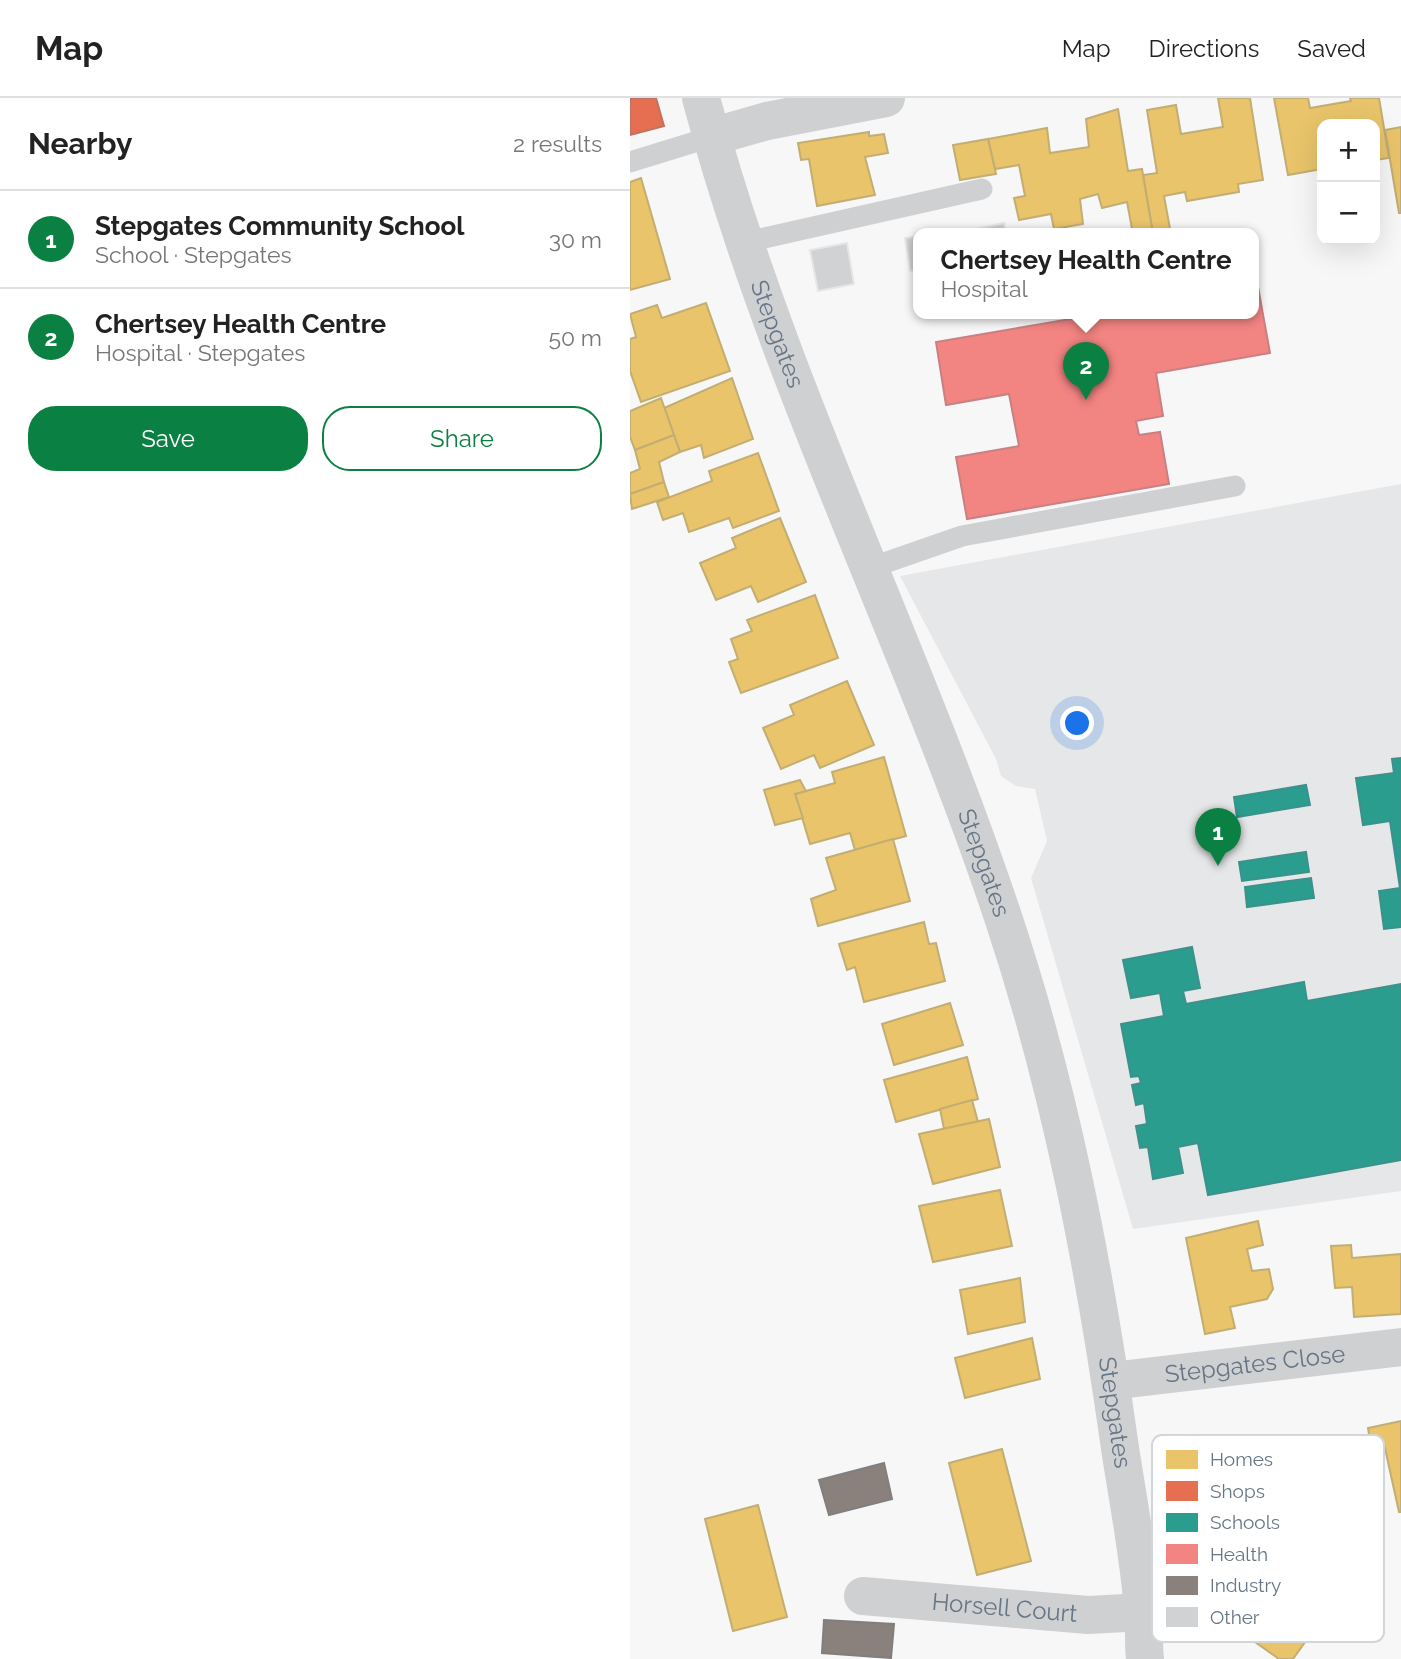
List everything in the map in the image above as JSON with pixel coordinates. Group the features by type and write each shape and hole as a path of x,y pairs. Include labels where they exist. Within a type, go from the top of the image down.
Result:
{"street":[{"name":"Stepgates","path":"701,98 746,242 785,350 954,779 1005,922 1050,1072 1081,1214 1111,1381 1144,1612 1145,1659"},
{"path":"712,137 767,121 886,98"},
{"name":"Stepgates Close","path":"1111,1381 1401,1347"},
{"name":"Horsell Court","path":"863,1596 1088,1615 1144,1612"}],"lane":[{"path":"630,162 712,137"},
{"path":"746,242 982,189"},
{"path":"870,568 962,537 1235,486"}],"shaded area":[{"path":"1401,484 1401,1191 1133,1229 1031,878 1047,841 1035,789 1016,786 1001,776 996,759 900,576"}],"building: Homes":[{"path":"1218,98 1250,98 1263,180 1238,184 1239,192 1187,201 1185,192 1164,196 1170,228 1152,228 1143,175 1157,173 1147,110 1176,105 1181,134 1223,127"},
{"path":"1274,98 1308,98 1310,108 1351,101 1350,98 1379,98 1389,158 1380,159 1380,119 1317,119 1317,170 1288,175"},
{"path":"1118,109 1128,171 1142,169 1152,228 1132,228 1127,202 1102,208 1098,194 1080,199 1083,224 1054,228 1051,214 1019,220 1014,198 1025,196 1019,165 995,169 988,139 1047,128 1050,153 1089,147 1086,119"},
{"path":"1401,127 1401,213 1399,213 1385,130"},
{"path":"869,132 869,136 884,134 888,153 865,157 875,195 817,206 809,159 801,160 798,143"},
{"path":"988,139 996,174 960,180 953,145"},
{"path":"641,178 670,279 630,290 630,182"},
{"path":"706,303 730,371 641,402 630,371 630,339 636,337 630,314 657,305 662,318"},
{"path":"732,378 753,439 704,458 701,445 680,452 664,408"},
{"path":"661,398 674,435 635,450 630,437 630,411"},
{"path":"674,435 680,452 659,462 664,482 630,494 630,473 640,469 635,450"},
{"path":"758,453 779,511 733,528 729,518 689,532 683,513 663,520 657,502 712,481 709,471"},
{"path":"664,482 669,497 632,509 630,494"},
{"path":"780,518 806,582 758,602 751,586 716,600 700,563 736,548 732,538"},
{"path":"815,595 838,658 741,693 729,662 738,659 731,639 752,631 747,620"},
{"path":"847,681 874,745 820,768 814,755 781,769 763,728 794,715 790,705"},
{"path":"884,757 906,836 855,850 850,833 810,844 795,794 835,783 832,772"},
{"path":"800,780 806,791 795,794 803,818 775,825 764,790"},
{"path":"893,839 910,901 818,926 811,899 836,890 826,858"},
{"path":"924,922 929,944 936,943 945,981 864,1002 855,967 847,970 839,944"},
{"path":"950,1003 963,1045 894,1065 882,1024"},
{"path":"967,1057 978,1099 896,1122 884,1080"},
{"path":"972,1100 978,1122 944,1129 940,1109"},
{"path":"989,1119 1000,1167 933,1184 919,1134"},
{"path":"1000,1190 1012,1246 933,1262 919,1206"},
{"path":"1258,1221 1263,1245 1247,1249 1252,1271 1269,1269 1273,1289 1267,1299 1230,1307 1235,1328 1205,1334 1186,1238"},
{"path":"1351,1245 1352,1258 1401,1254 1401,1314 1354,1317 1352,1287 1335,1288 1331,1246"},
{"path":"1020,1278 1025,1322 968,1334 960,1290"},
{"path":"1032,1338 1040,1379 965,1398 955,1358"},
{"path":"1401,1421 1401,1512 1384,1435 1369,1435 1368,1428"},
{"path":"1002,1449 1031,1561 977,1575 949,1463"},
{"path":"758,1505 787,1617 733,1631 705,1519"},
{"path":"1255,1642 1305,1642 1293,1659 1279,1659"}],"building: Shops":[{"path":"630,98 656,98 664,126 630,135"}],"building: Schools":[{"path":"1401,758 1401,927 1384,929 1379,891 1400,888 1390,821 1363,825 1356,778 1394,773 1392,759"},
{"path":"1306,785 1310,805 1237,817 1234,797"},
{"path":"1306,852 1309,872 1242,881 1239,862"},
{"path":"1311,878 1314,898 1247,907 1245,887"},
{"path":"1192,947 1200,988 1183,991 1186,1004 1304,982 1307,1001 1401,984 1401,1160 1208,1195 1198,1143 1178,1147 1183,1173 1153,1179 1148,1147 1140,1148 1136,1126 1147,1124 1144,1103 1136,1105 1132,1085 1141,1083 1139,1076 1131,1077 1121,1024 1164,1016 1160,993 1131,998 1123,960"}],"building: Health":[{"path":"1259,292 1270,353 1156,373 1163,416 1136,421 1139,435 1160,432 1169,484 967,519 956,457 1019,446 1009,394 946,405 936,342 1071,319 1259,319"}],"building: Industry":[{"path":"884,1463 892,1499 829,1515 819,1480"},
{"path":"824,1620 894,1624 891,1658 822,1653"}],"building: Other":[{"path":"1004,223 1005,228 982,228"},
{"path":"913,237 913,271 910,271 905,238"},
{"path":"847,243 854,284 818,291 810,250"}],"place":[{"name":"Chertsey Health Centre","path":"1086,400"},
{"name":"Stepgates Community School","path":"1218,866"}]}
